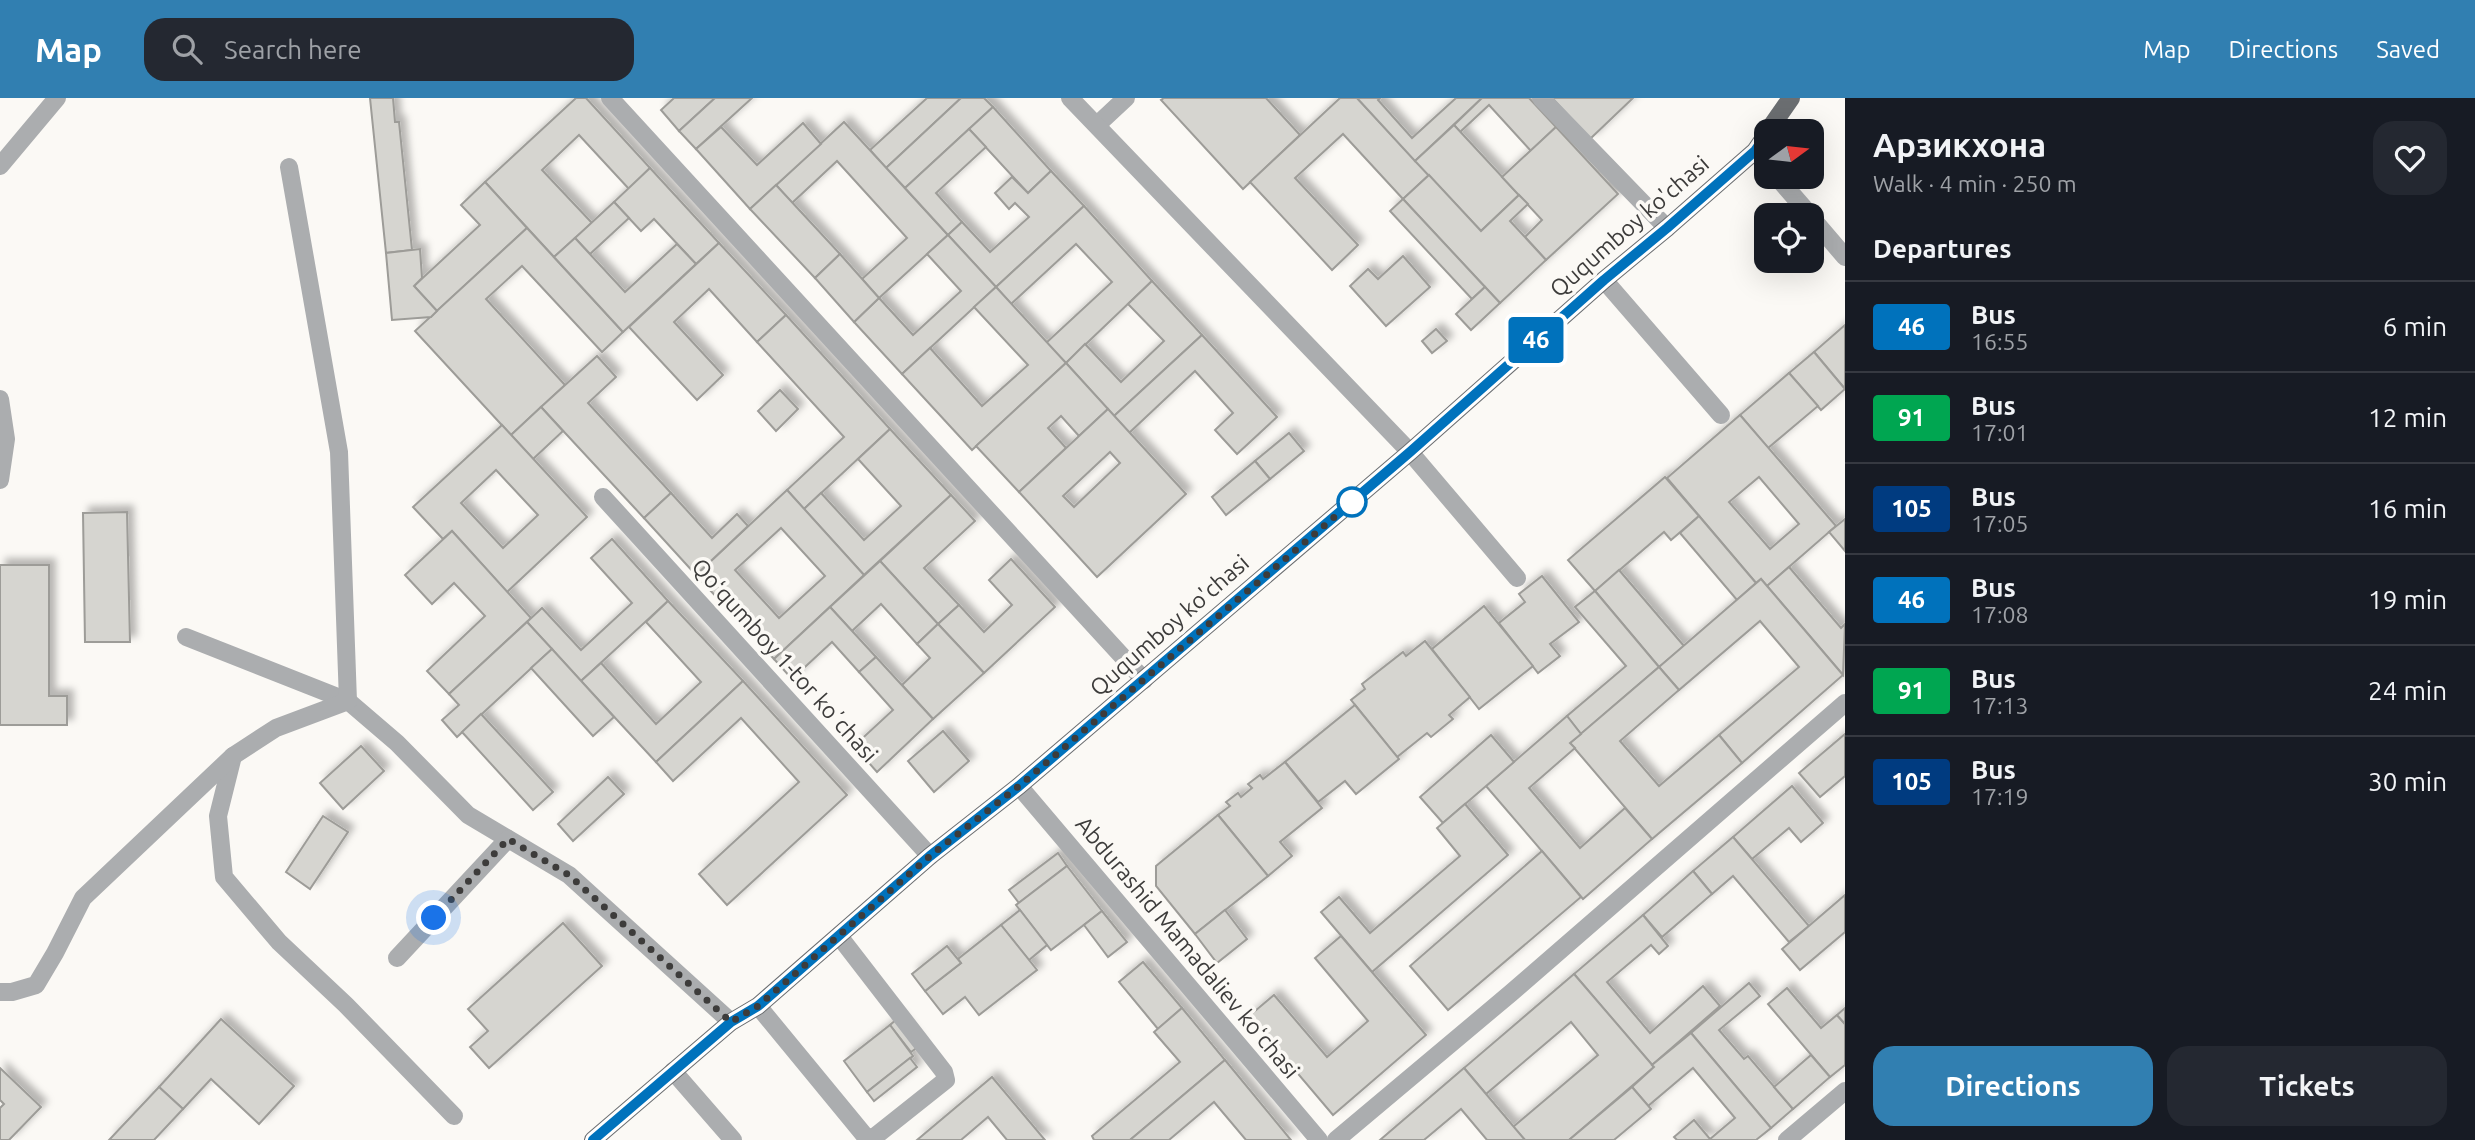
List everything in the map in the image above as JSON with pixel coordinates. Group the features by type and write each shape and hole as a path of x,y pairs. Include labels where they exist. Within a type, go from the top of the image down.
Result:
{"main road":[{"name":"Ququmboy ko'chasi","path":"1777,119 1791,98"},
{"name":"Ququmboy ko'chasi","path":"593,1140 731,1022 758,1006 930,856 1019,786 1144,680 1410,452 1604,280 1754,162"}],"street":[{"path":"0,166 57,98"},
{"path":"610,98 1144,680"},
{"path":"1070,98 1410,452 1517,578"},
{"path":"1097,125 1126,98"},
{"path":"1541,98 1667,228"},
{"path":"289,167 339,453 348,701"},
{"path":"1787,189 1799,203"},
{"path":"1824,232 1845,257"},
{"path":"1604,280 1721,415"},
{"path":"0,399 6,439 0,480"},
{"name":"Qoʻqumboy 1-tor koʼchasi","path":"603,497 930,856"},
{"path":"186,637 348,701 397,743 468,815 569,875 731,1022"},
{"path":"0,992 12,992 36,985 83,898 233,756 276,728 348,701"},
{"path":"1336,1140 1511,993 1845,703"},
{"path":"233,756 219,816 225,877 279,942 346,1005 454,1116"},
{"name":"Abdurashid Mamadaliev koʻchasi","path":"1019,786 1319,1140"},
{"path":"397,958 508,839"},
{"path":"758,1006 865,1136 872,1139 946,1080 944,1072 839,936"},
{"path":"673,1070 733,1140"},
{"path":"1787,1140 1845,1091"}],"building":[{"path":"370,98 393,98 395,122 399,122 412,250 386,253"},
{"path":"576,98 586,98 650,168 629,189 579,135 542,170 592,223 554,257 485,182"},
{"path":"674,98 715,98 679,131 661,110"},
{"path":"715,98 752,98 696,149 679,131"},
{"path":"927,98 961,98 886,168 870,150"},
{"path":"961,98 984,98 993,107 905,188 886,168"},
{"path":"1266,98 1300,135 1243,189 1161,100"},
{"path":"1340,98 1357,98 1429,175 1403,199 1343,134 1295,178 1358,245 1332,270 1250,182"},
{"path":"1357,98 1380,98 1378,100 1412,138 1456,98 1482,98 1415,161"},
{"path":"1482,98 1529,98 1556,127 1531,151 1489,105 1460,132 1454,125"},
{"path":"1552,98 1633,98 1590,139"},
{"path":"993,107 1051,171 1028,193 969,129"},
{"path":"844,122 948,235 879,298 862,279 907,238 837,161 792,203 776,185"},
{"path":"803,123 821,144 750,209 696,149 721,127 757,165"},
{"path":"1454,125 1519,195 1481,231 1415,161"},
{"path":"1556,127 1618,194 1546,260 1525,237 1542,220 1502,177"},
{"path":"969,129 986,147 936,193 962,222 948,235 905,188"},
{"path":"650,168 719,243 696,264 654,219 641,231 614,202"},
{"path":"1051,171 1084,206 996,287 948,235 962,222 990,252 1029,217 1015,203 1009,209 995,193 1012,177 1028,193"},
{"path":"1429,175 1481,231 1519,195 1528,204 1510,221 1546,260 1500,303 1403,199"},
{"path":"485,182 527,228 437,311 414,286 480,225 461,205"},
{"path":"776,185 840,254 815,278 750,209"},
{"path":"1403,199 1485,287 1472,299 1390,211"},
{"path":"614,202 629,218 590,254 575,238"},
{"path":"1084,206 1152,281 1066,363 1046,343 1112,282 1076,244 1011,304 996,287"},
{"path":"527,228 623,332 602,352 522,266 486,299 565,385 511,435 415,331"},
{"path":"948,235 996,287 902,374 854,322 879,298 913,335 961,291 927,254"},
{"path":"575,238 625,292 677,244 696,264 623,332 554,257"},
{"path":"719,243 786,315 757,342 709,289 674,322 723,375 697,400 629,327"},
{"path":"420,249 422,278 414,286 437,311 431,317 392,320 386,253"},
{"path":"840,254 879,298 854,322 815,278"},
{"path":"1403,256 1430,287 1386,326 1350,286 1368,269 1378,279"},
{"path":"1152,281 1202,335 1114,416 1066,363 1085,344 1121,382 1164,341 1128,304"},
{"path":"996,287 1066,363 972,450 902,374 930,348 982,406 1028,365 974,307"},
{"path":"1485,287 1500,303 1471,330 1456,314"},
{"path":"786,315 890,429 804,509 787,490 844,437 757,342"},
{"path":"1845,325 1845,389 1814,352"},
{"path":"1436,329 1447,341 1432,353 1422,341"},
{"path":"1202,335 1277,417 1237,454 1215,430 1233,413 1195,371 1129,433 1114,416"},
{"path":"1814,352 1845,389 1821,410 1789,373"},
{"path":"597,356 616,377 588,403 671,493 644,518 541,407"},
{"path":"1066,363 1108,409 1079,436 1061,416 1048,428 1066,448 1019,492 976,446"},
{"path":"1789,373 1818,406 1768,448 1740,415"},
{"path":"780,390 798,409 776,431 758,411"},
{"path":"541,407 563,431 533,459 511,435"},
{"path":"1108,409 1186,494 1097,577 1019,492","holes":["1110,452 1120,463 1074,507 1063,496"]},
{"path":"1740,415 1836,526 1767,586 1761,579 1756,583 1667,478","holes":["1759,477 1799,524 1770,549 1729,502"]},
{"path":"502,425 587,517 507,592 452,531 443,539 413,507","holes":["496,470 538,515 503,548 461,503"]},
{"path":"890,429 951,495 864,575 804,509 821,493 864,540 901,506 858,459"},
{"path":"1289,433 1304,451 1270,479 1255,461"},
{"path":"1255,461 1270,479 1226,515 1212,497"},
{"path":"1665,477 1699,516 1671,540 1664,532 1595,591 1568,560"},
{"path":"787,490 864,575 774,659 696,575","holes":["781,528 825,576 779,618 735,570"]},
{"path":"671,493 712,538 737,514 748,526 696,575 644,518"},
{"path":"951,495 975,521 924,568 959,605 938,624 880,561"},
{"path":"127,512 130,642 85,642 83,513"},
{"path":"1699,516 1756,583 1737,600 1680,533"},
{"path":"1845,519 1845,551 1829,532"},
{"path":"452,531 531,618 449,694 427,671 485,616 454,583 432,604 405,575"},
{"path":"612,539 668,601 581,681 527,622 542,608 581,650 632,603 591,558"},
{"path":"1011,559 1055,607 984,673 938,624 959,605 984,632 1012,605 989,580"},
{"path":"880,561 938,624 917,644 881,604 852,631 830,607"},
{"path":"0,565 49,565 49,696 67,696 67,725 0,725"},
{"path":"1789,567 1841,628 1845,624 1843,675 1767,586"},
{"path":"1619,570 1684,646 1659,667 1595,591"},
{"path":"1542,576 1579,622 1550,644 1560,656 1538,673 1499,623 1525,602 1519,594"},
{"path":"1761,579 1843,675 1742,763 1719,735 1799,667 1760,621 1679,690 1659,667"},
{"path":"1595,591 1659,667 1581,734 1567,716 1626,666 1575,607"},
{"path":"668,601 743,681 656,762 581,681 601,663 656,724 701,682 646,622"},
{"path":"1484,606 1533,666 1479,709 1432,649"},
{"path":"830,607 876,657 859,672 832,642 792,679 774,659"},
{"path":"527,622 552,649 457,737 442,720 459,705 449,694"},
{"path":"938,624 984,673 933,719 902,685 930,658 917,644"},
{"path":"1425,641 1470,697 1449,715 1453,719 1431,737 1427,733 1397,757 1351,700 1365,689 1362,684 1403,652 1406,656"},
{"path":"552,649 614,717 593,736 531,668"},
{"path":"876,657 933,719 877,772 854,746 893,710 859,672"},
{"path":"1659,667 1679,690 1620,741 1659,786 1719,735 1742,763 1652,839 1570,743"},
{"path":"743,681 847,795 727,905 699,874 799,782 741,718 673,781 656,762"},
{"path":"1355,705 1399,759 1356,794 1345,781 1318,802 1285,762"},
{"path":"481,714 553,792 533,810 462,732"},
{"path":"1567,716 1581,734 1570,743 1575,748 1529,788 1580,848 1625,808 1652,839 1583,899 1486,786"},
{"path":"943,731 969,761 934,792 908,761"},
{"path":"1845,734 1845,776 1820,797 1799,773"},
{"path":"1491,735 1514,762 1443,823 1420,797"},
{"path":"361,746 384,771 343,809 320,783"},
{"path":"1285,762 1322,808 1280,842 1292,856 1268,876 1218,815 1230,806 1226,802 1238,793 1241,797 1252,788 1248,784 1260,775 1263,779"},
{"path":"608,777 624,794 573,841 558,824"},
{"path":"1792,786 1823,823 1801,842 1789,828 1752,859 1733,837"},
{"path":"1465,804 1508,855 1372,972 1321,912 1339,897 1370,933 1460,856 1437,828"},
{"path":"1218,815 1268,876 1195,934 1156,886 1156,866"},
{"path":"323,816 348,832 310,889 286,872"},
{"path":"1733,837 1809,926 1789,942 1733,876 1712,894 1693,871"},
{"path":"1542,851 1581,897 1448,1010 1410,966"},
{"path":"1058,853 1067,866 1019,903 1009,890"},
{"path":"1067,866 1102,911 1051,950 1016,905"},
{"path":"1693,871 1712,894 1662,937 1643,915"},
{"path":"1845,895 1845,932 1800,970 1782,949"},
{"path":"1020,910 1047,945 1029,960 1001,925"},
{"path":"1225,910 1247,939 1217,963 1195,934"},
{"path":"1102,911 1127,942 1108,957 1084,925"},
{"path":"1643,915 1668,946 1659,954 1651,945 1607,982 1650,1033 1703,986 1720,1006 1652,1065 1574,974"},
{"path":"563,923 602,966 489,1068 470,1047 488,1031 468,1009"},
{"path":"1001,925 1037,970 979,1015 965,997 943,1014 925,991 961,963 958,959"},
{"path":"1341,936 1426,1035 1333,1115 1249,1016 1274,995 1327,1057 1368,1021 1315,958"},
{"path":"947,946 961,963 925,991 912,974"},
{"path":"1143,962 1182,1008 1158,1029 1119,982"},
{"path":"1574,974 1654,1067 1569,1140 1525,1140 1513,1127 1598,1055 1571,1022 1486,1094 1464,1068"},
{"path":"1749,983 1760,996 1719,1030 1744,1059 1748,1056 1793,1109 1771,1128 1691,1033"},
{"path":"1787,988 1821,1028 1837,1015 1845,1024 1845,1065 1830,1077 1768,1004"},
{"path":"1182,1008 1225,1060 1130,1140 1094,1140 1092,1136 1180,1062 1154,1032"},
{"path":"1845,1008 1845,1024 1837,1015"},
{"path":"221,1019 294,1086 259,1124 211,1079 183,1109 159,1087"},
{"path":"897,1019 918,1047 911,1052 890,1025"},
{"path":"890,1025 913,1056 867,1092 844,1061"},
{"path":"1691,1033 1771,1128 1756,1140 1677,1140 1674,1137 1694,1120 1710,1139 1735,1118 1693,1068 1648,1106 1632,1087 1654,1067 1652,1065"},
{"path":"1811,1055 1830,1077 1793,1109 1774,1087"},
{"path":"910,1058 917,1067 874,1101 867,1092"},
{"path":"1225,1060 1291,1140 1246,1140 1214,1102 1169,1140 1130,1140"},
{"path":"0,1068 41,1107 9,1140 0,1140 0,1108 4,1104 0,1100"},
{"path":"1464,1068 1525,1140 1487,1140 1461,1109 1424,1140 1380,1140"},
{"path":"992,1077 1045,1140 1007,1140 988,1117 961,1140 917,1140"},
{"path":"159,1087 183,1109 154,1140 109,1140"},
{"path":"1632,1087 1651,1109 1614,1140 1569,1140"}],"bus line":[{"name":"46","path":"593,1140 731,1022 758,1006 930,856 1019,786 1410,452 1754,152"}],"route":[{"path":"434,918 508,839 569,875 731,1022 758,1006 930,856 1019,786 1352,502"}]}
